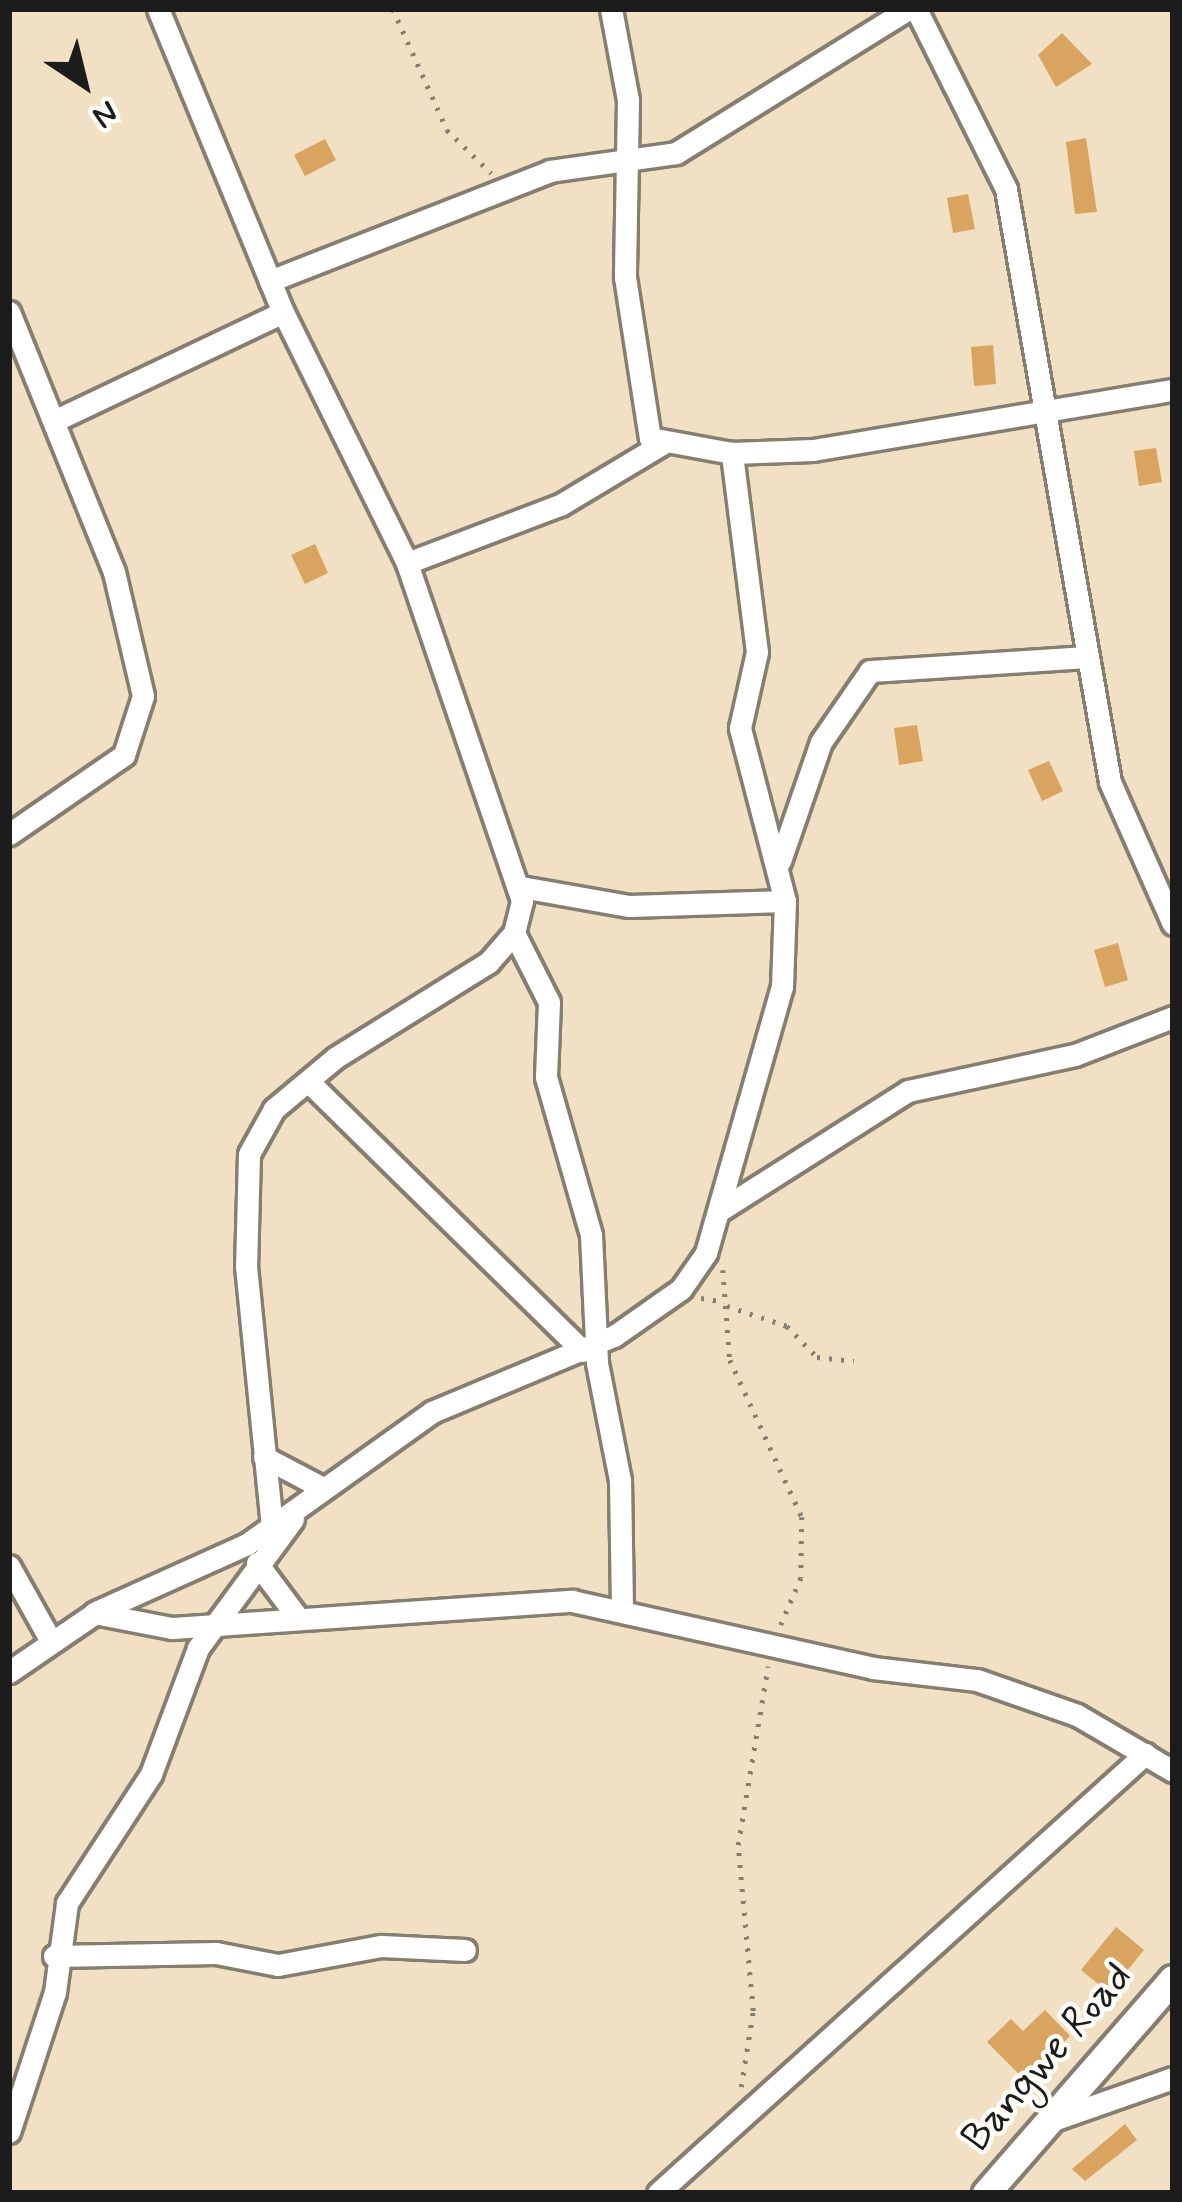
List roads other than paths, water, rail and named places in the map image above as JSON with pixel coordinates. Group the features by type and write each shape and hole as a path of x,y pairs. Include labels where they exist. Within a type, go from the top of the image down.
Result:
{"street":[{"path":"158,9 283,312 407,563 520,887 514,933 549,1002 546,1077 591,1235 591,1347 620,1480 622,1610"},
{"path":"611,9 628,100 625,166 637,398 641,426 662,444 732,453 813,450 1045,405 1173,390"},
{"path":"269,280 512,185 590,162 625,166 676,153 912,9 1006,190 1084,657 1110,782 1173,924"},
{"path":"9,312 56,420 134,633 143,717 124,754 9,834"},
{"path":"56,420 283,312"},
{"path":"407,563 560,505 662,444"},
{"path":"9,1672 94,1613 272,1525 320,1486 432,1412 591,1347 681,1289 709,1243 782,987 785,901 780,861 740,728 758,652 732,453"},
{"path":"780,861 821,742 870,671 1084,657"},
{"path":"520,887 629,906 785,901"},
{"path":"272,1525 245,1182 274,1109 514,933"},
{"path":"721,1210 908,1091 1075,1055 1173,1017"},
{"path":"308,1081 591,1347"},
{"path":"264,1457 320,1486"},
{"path":"9,2132 55,1992 54,1956 67,1903 151,1774 218,1619 320,1486"},
{"path":"257,1563 295,1614"},
{"path":"9,1566 51,1641"},
{"path":"94,1613 172,1628 218,1619 491,1600 622,1610 771,1646 1040,1697 1173,1771"},
{"path":"658,2193 731,2121 881,2000 1145,1754"},
{"path":"54,1956 216,1952 278,1965 381,1946 465,1950"},
{"name":"Bangwe Road","path":"986,2193 1038,2125 1173,1979"},
{"path":"1038,2125 1173,2078"}]}
